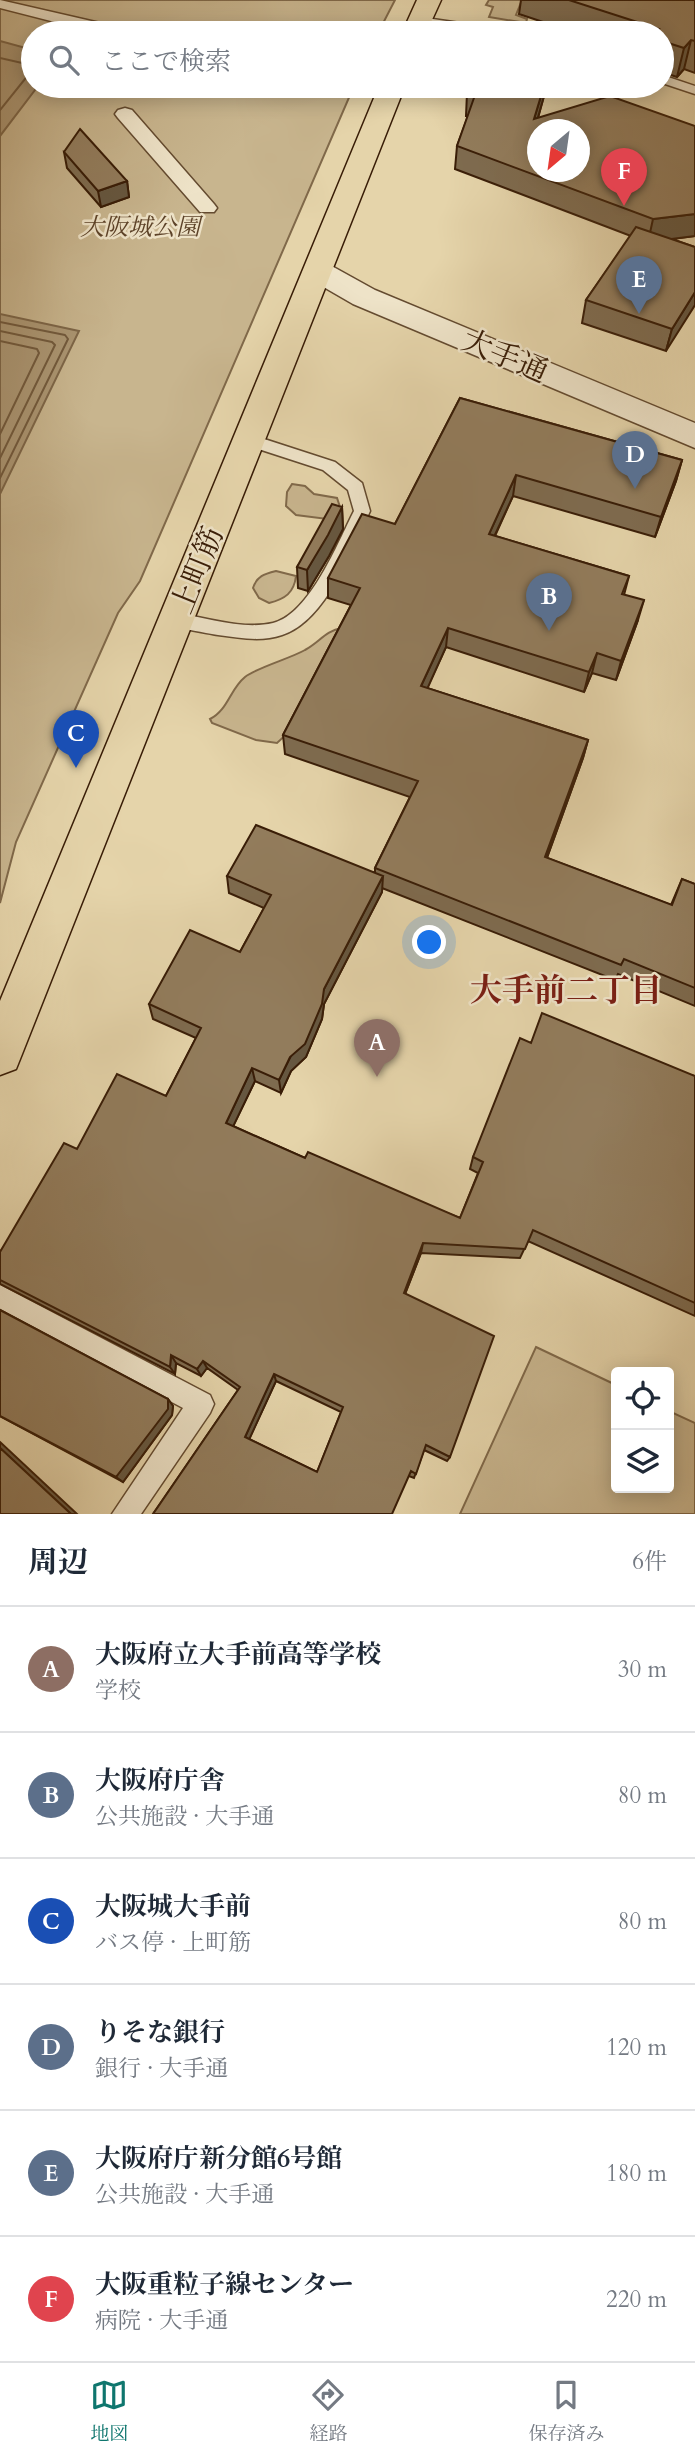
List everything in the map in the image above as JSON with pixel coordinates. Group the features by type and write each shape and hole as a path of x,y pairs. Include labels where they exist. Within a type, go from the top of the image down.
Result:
{"main road":[{"name":"上町筋","path":"0,1054 387,98"}],"street":[{"path":"0,3 70,21"},
{"path":"125,114 207,208"},
{"name":"大手通","path":"318,271 364,297 695,436"}],"lane":[{"path":"674,83 695,90"},
{"path":"177,620 252,632 282,629 306,612 362,511 356,487 329,466 250,440"},
{"path":"0,1297 201,1404 125,1514"}],"green space":[{"name":"大阪城公園","path":"0,0 395,0 384,21 21,21 21,98 349,98 140,581 118,613 16,842 0,903"},
{"path":"489,0 522,0 516,15 526,21 489,17 493,7 486,5"},
{"path":"292,484 305,486 314,494 337,498 341,510 335,520 296,515 286,506 287,492"},
{"path":"276,571 296,576 295,582 288,594 269,603 259,598 253,588 262,576"},
{"path":"342,628 290,731 277,743 256,740 212,723 210,719 221,710 245,677 305,650 327,634"},
{"path":"536,1347 611,1383 611,1493 674,1493 674,1413 695,1423 695,1514 460,1514"}],"water":[{"path":"0,41 21,47 21,98 29,98 0,136"},
{"path":"0,314 79,331 0,494"}],"building":[{"path":"569,0 695,0 695,41 691,40 684,48 674,45 674,21 634,21"},
{"path":"474,98 540,98 534,119 527,119 527,172 457,146"},
{"path":"603,98 616,98 695,126 695,214 653,219 554,182 590,182 590,119 534,119"},
{"path":"80,129 127,181 98,191 64,152"},
{"path":"636,227 695,247 695,292 672,329 586,300"},
{"path":"460,398 682,460 661,517 516,475 489,534 629,576 622,594 644,600 621,661 597,653 589,672 448,628 421,686 588,740 545,857 672,905 682,879 695,884 695,988 624,959 621,965 375,868 418,781 283,735 360,588 328,578 362,514 395,524"},
{"path":"332,504 342,507 328,535 307,570 297,567"},
{"path":"256,825 383,876 324,989 322,1004 305,1044 290,1057 279,1080 252,1068 226,1123 305,1158 308,1152 460,1218 483,1162 473,1157 520,1038 531,1043 542,1013 695,1076 695,1303 533,1230 525,1249 423,1243 404,1293 494,1336 450,1457 426,1445 416,1474 411,1471 392,1514 153,1514 240,1387 203,1361 197,1369 171,1355 170,1367 0,1280 0,1252 64,1143 77,1149 117,1074 166,1096 201,1028 149,1004 190,930 240,952 271,895 227,876","holes":["274,1374 343,1407 317,1472 245,1437"]},
{"path":"0,1310 168,1399 168,1409 116,1477 0,1416"},
{"path":"0,1448 71,1514 0,1514"}],"place":[{"name":"大阪重粒子線センター","path":"624,206"},
{"name":"大阪府庁新分館6号館","path":"639,314"},
{"name":"りそな銀行","path":"635,489"},
{"name":"大阪府庁舎","path":"549,631"},
{"name":"大阪城大手前","path":"76,768"},
{"name":"大阪府立大手前高等学校","path":"377,1077"}],"district":[{"name":"大手前二丁目","path":"566,990"}]}
